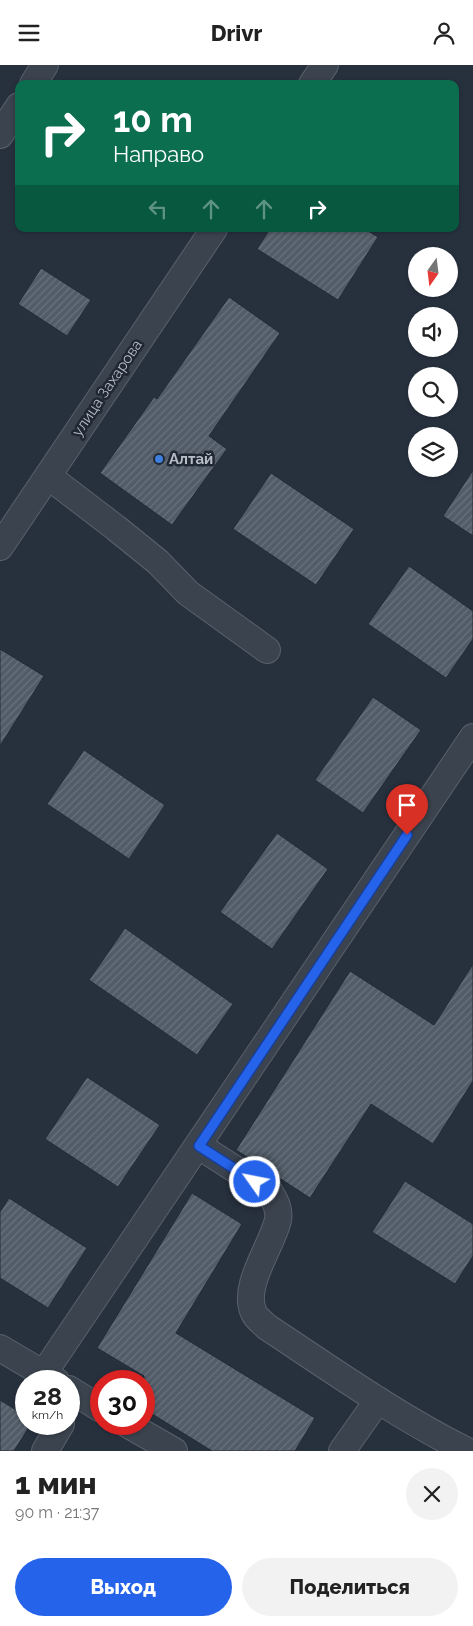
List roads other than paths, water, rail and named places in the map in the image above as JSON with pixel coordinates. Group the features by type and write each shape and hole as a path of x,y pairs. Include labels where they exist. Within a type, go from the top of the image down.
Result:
{"street":[{"path":"36,80 45,65"},
{"path":"315,80 325,65"},
{"path":"0,135 15,112"},
{"name":"улица Захарова","path":"0,547 212,232"},
{"path":"48,476 158,562 188,593 267,650"},
{"path":"55,1370 199,1146 473,737"},
{"path":"199,1146 269,1191 276,1202 278,1219 256,1276 250,1298 254,1314 267,1327 378,1400 429,1432 467,1451"},
{"path":"0,1348 38,1370"},
{"path":"342,1451 378,1400"},
{"path":"45,1451 54,1435"},
{"path":"146,1435 174,1451"}],"place":[{"name":"Алтай","path":"159,459"}]}
